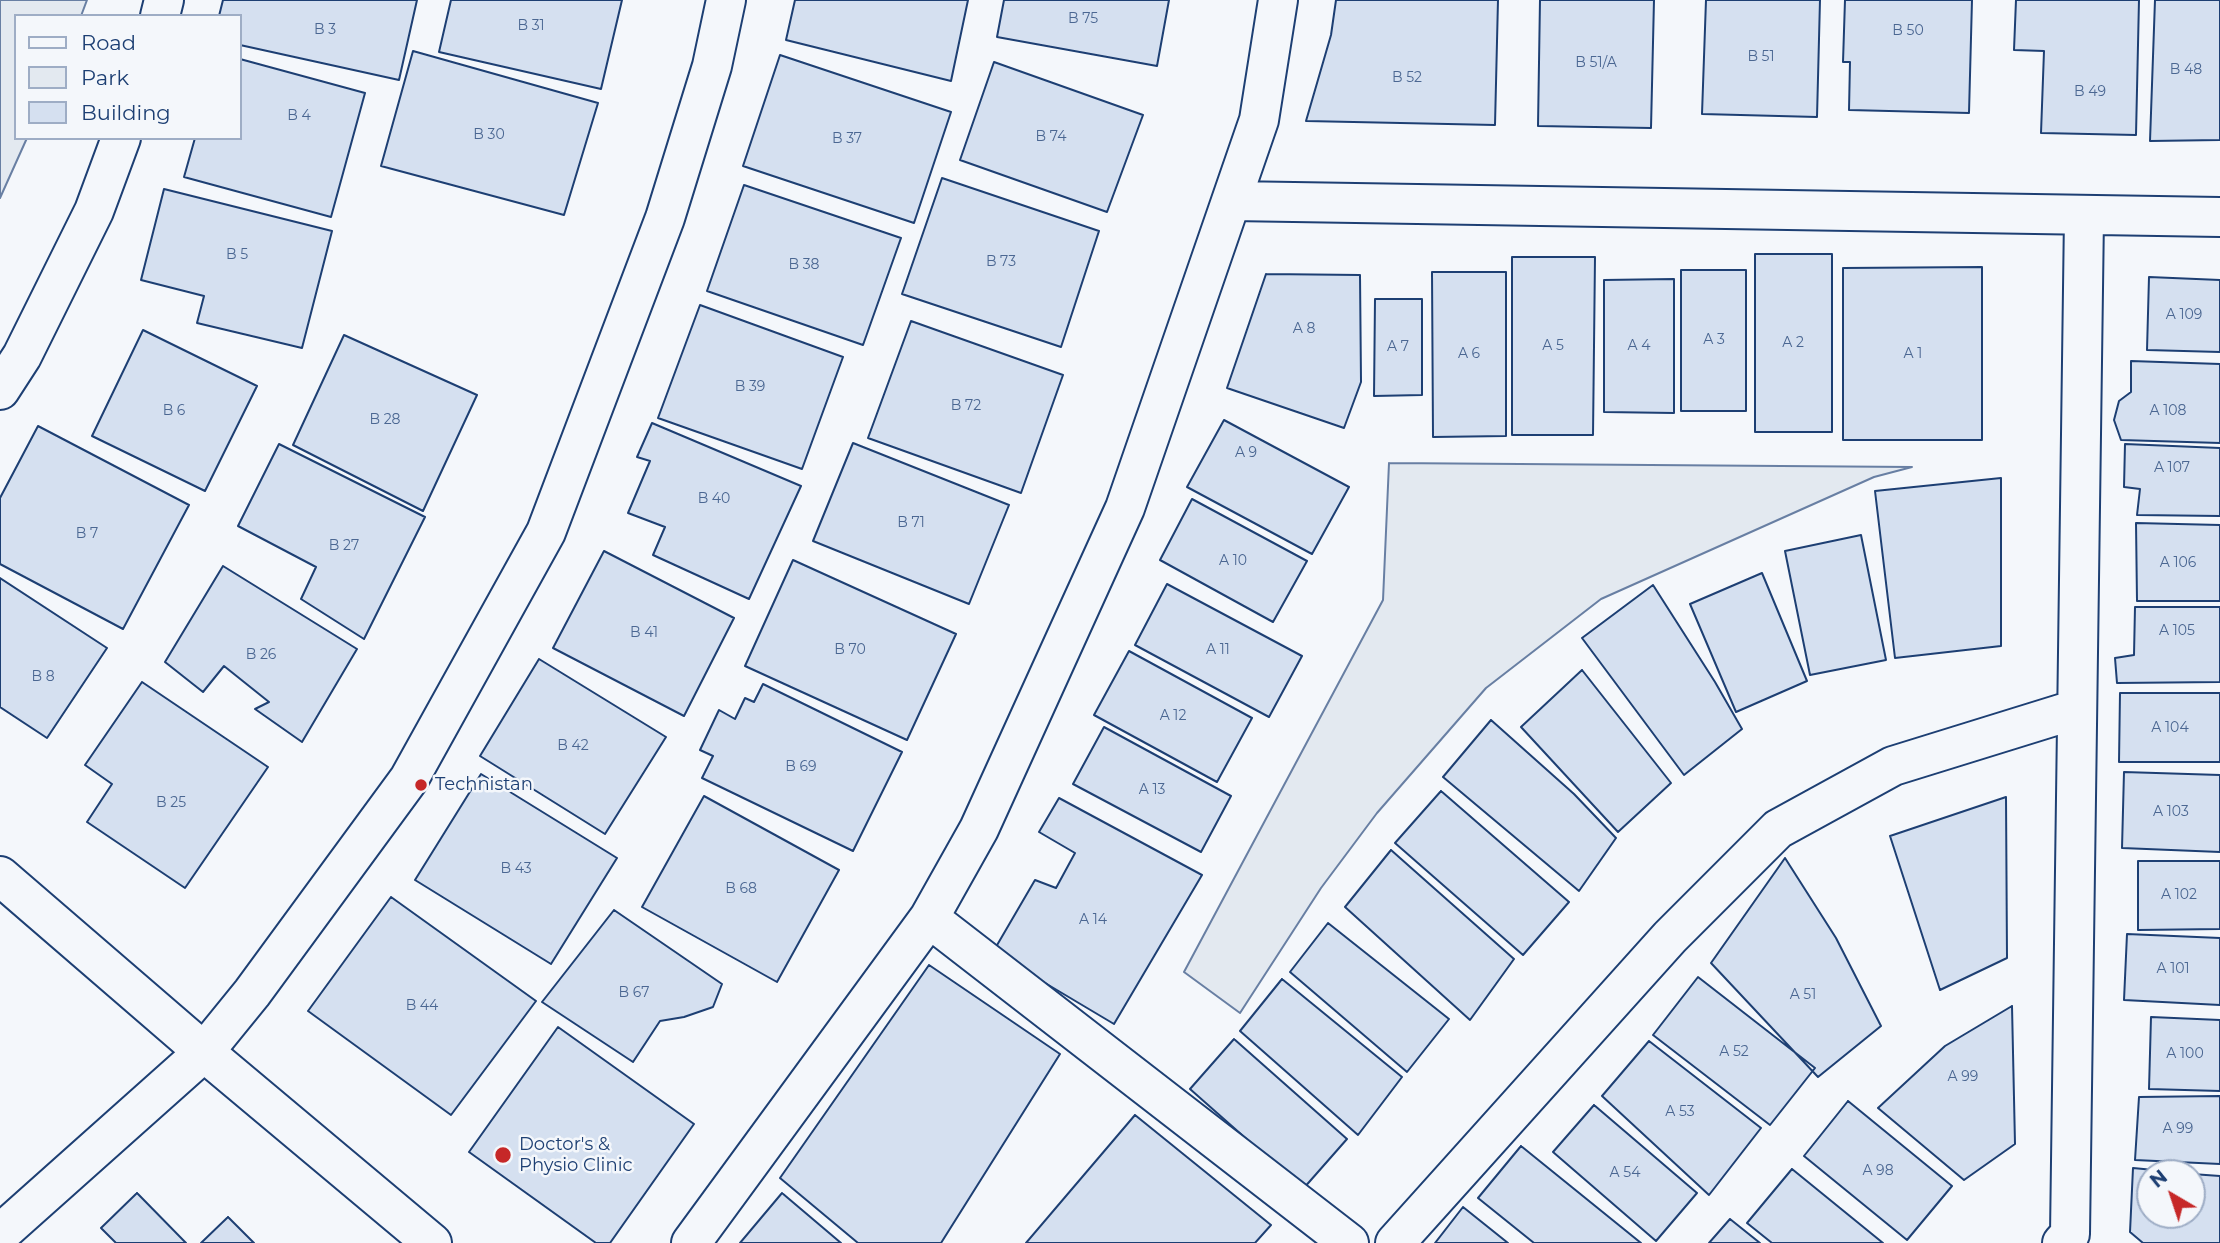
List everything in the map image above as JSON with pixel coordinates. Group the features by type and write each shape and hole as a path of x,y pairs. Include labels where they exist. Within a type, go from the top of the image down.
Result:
{"street":[{"path":"0,1234 204,1052 251,993 409,779 546,532 665,218 712,66 726,0"},
{"path":"691,1243 929,918 979,829 1125,509 1259,120 1279,0"},
{"path":"0,390 22,356 94,211 120,140"},
{"path":"1232,201 2220,217"},
{"path":"2071,1240 2084,216"},
{"path":"1395,1243 1670,937 1778,829 1893,766 2077,709"},
{"path":"0,876 432,1243"},
{"path":"929,918 1349,1243"}],"green space":[{"path":"0,0 87,0 82,14 14,14 14,140 26,140 0,198"},
{"path":"1389,463 1912,467 1874,477 1601,599 1486,688 1377,813 1321,888 1240,1013 1184,972 1383,600"}],"building":[{"path":"223,0 417,0 399,80 242,45 242,14 220,14"},
{"path":"451,0 622,0 601,89 439,52"},
{"path":"795,0 968,0 951,81 786,40"},
{"path":"1004,0 1169,0 1157,66 997,37"},
{"path":"1336,0 1498,0 1495,125 1306,121 1331,35"},
{"path":"1540,0 1654,0 1651,128 1538,126"},
{"path":"1706,0 1820,0 1817,117 1702,114"},
{"path":"1845,0 1972,0 1969,113 1849,110 1850,62 1843,62"},
{"path":"2016,0 2139,0 2136,135 2041,133 2044,51 2014,50"},
{"path":"2155,0 2220,0 2220,140 2150,141"},
{"path":"413,51 598,103 564,215 381,166"},
{"path":"780,55 951,112 914,223 743,166"},
{"path":"242,60 365,93 331,217 184,177 194,140 242,140"},
{"path":"994,62 1143,115 1107,212 960,160"},
{"path":"942,178 1099,231 1061,347 902,294"},
{"path":"744,185 901,238 863,345 707,291"},
{"path":"164,189 332,231 302,348 197,323 204,296 141,280"},
{"path":"1755,254 1832,254 1832,432 1755,432"},
{"path":"1512,257 1595,257 1593,435 1512,435"},
{"path":"1982,267 1982,440 1843,440 1843,268"},
{"path":"1681,270 1746,270 1746,411 1681,411"},
{"path":"1432,272 1506,272 1506,436 1433,437"},
{"path":"1266,274 1360,275 1361,382 1344,428 1227,388"},
{"path":"2149,277 2220,280 2220,352 2147,350"},
{"path":"1674,279 1674,413 1604,412 1604,280"},
{"path":"1375,299 1422,299 1422,395 1374,396"},
{"path":"700,305 843,357 802,469 658,418"},
{"path":"911,321 1063,375 1021,493 868,438"},
{"path":"143,330 257,386 205,491 92,436"},
{"path":"344,335 477,395 423,511 293,445"},
{"path":"2131,361 2220,364 2220,443 2121,440 2114,420 2119,401 2131,392"},
{"path":"1224,420 1349,487 1312,554 1187,487"},
{"path":"652,423 801,486 749,599 653,555 665,527 628,513 650,461 637,457"},
{"path":"38,426 189,505 123,629 0,564 0,498"},
{"path":"853,443 1009,505 969,604 813,541"},
{"path":"279,444 425,517 364,639 301,599 316,567 238,526"},
{"path":"2125,444 2220,448 2220,516 2137,515 2140,489 2124,487"},
{"path":"2001,478 2001,646 1895,658 1875,491"},
{"path":"1192,499 1307,561 1273,622 1160,560"},
{"path":"2136,523 2220,525 2220,601 2137,601"},
{"path":"1861,535 1886,660 1810,675 1785,551"},
{"path":"604,551 734,618 684,716 553,648"},
{"path":"793,560 956,634 907,740 745,666"},
{"path":"223,566 357,649 302,742 255,709 269,702 224,666 203,692 165,662"},
{"path":"1762,573 1807,681 1736,712 1690,604"},
{"path":"0,578 107,648 47,738 0,707"},
{"path":"1167,584 1302,656 1269,717 1135,645"},
{"path":"1653,585 1742,729 1684,775 1582,638"},
{"path":"2135,607 2220,607 2220,682 2117,683 2115,658 2134,655"},
{"path":"1129,651 1252,718 1217,782 1094,715"},
{"path":"539,659 666,737 605,834 480,756"},
{"path":"1582,670 1671,783 1618,832 1521,727"},
{"path":"142,682 268,767 185,888 87,822 112,784 85,765"},
{"path":"763,684 902,752 853,851 702,778 713,756 700,750 719,710 735,719 745,698 754,702"},
{"path":"2120,693 2220,693 2220,762 2119,762"},
{"path":"1491,720 1574,794 1616,838 1579,891 1443,777"},
{"path":"1104,727 1231,796 1201,852 1073,784"},
{"path":"2124,772 2220,775 2220,852 2122,848"},
{"path":"481,774 617,858 551,964 415,880"},
{"path":"1441,791 1569,902 1523,955 1395,843"},
{"path":"704,796 839,870 777,982 642,907"},
{"path":"2006,797 2007,958 1940,990 1890,836"},
{"path":"1059,798 1202,875 1114,1024 993,952 1035,880 1056,888 1075,853 1039,832"},
{"path":"1391,850 1514,959 1470,1020 1345,907"},
{"path":"1785,858 1836,938 1881,1026 1818,1077 1711,963"},
{"path":"2138,861 2220,861 2220,929 2138,930"},
{"path":"391,897 536,1001 451,1115 308,1011"},
{"path":"614,910 722,984 713,1007 684,1017 660,1021 633,1062 542,1002"},
{"path":"1328,923 1449,1019 1407,1072 1290,972"},
{"path":"2127,934 2220,938 2220,1005 2124,1000"},
{"path":"929,965 1060,1054 941,1243 858,1243 780,1178"},
{"path":"1698,977 1815,1068 1770,1125 1653,1035"},
{"path":"1282,979 1402,1077 1358,1135 1240,1031"},
{"path":"2012,1006 2015,1144 1964,1180 1878,1108 1945,1046"},
{"path":"2151,1017 2220,1020 2220,1091 2149,1089"},
{"path":"558,1027 694,1124 610,1243 596,1243 469,1152"},
{"path":"1234,1039 1347,1139 1303,1189 1190,1089"},
{"path":"1649,1041 1761,1128 1709,1195 1602,1096"},
{"path":"2220,1096 2220,1164 2206,1163 2206,1159 2135,1160 2139,1097"},
{"path":"1848,1101 1952,1186 1907,1240 1804,1156"},
{"path":"1594,1105 1697,1193 1656,1241 1553,1152"},
{"path":"1135,1115 1271,1225 1255,1243 1026,1243"},
{"path":"1521,1146 1641,1243 1534,1243 1478,1198"},
{"path":"2133,1168 2136,1168 2136,1229 2206,1229 2206,1175 2220,1176 2220,1243 2143,1243 2130,1232"},
{"path":"1792,1169 1883,1243 1772,1243 1747,1223"},
{"path":"137,1193 186,1243 116,1243 101,1228"},
{"path":"782,1193 841,1243 740,1243"},
{"path":"1463,1207 1508,1243 1435,1243"},
{"path":"228,1217 254,1243 201,1243"},
{"path":"1730,1219 1760,1243 1709,1243"}],"place":[{"name":"Technistan","path":"421,785"},
{"name":"Doctor's & Physio Clinic","path":"503,1155"}]}
